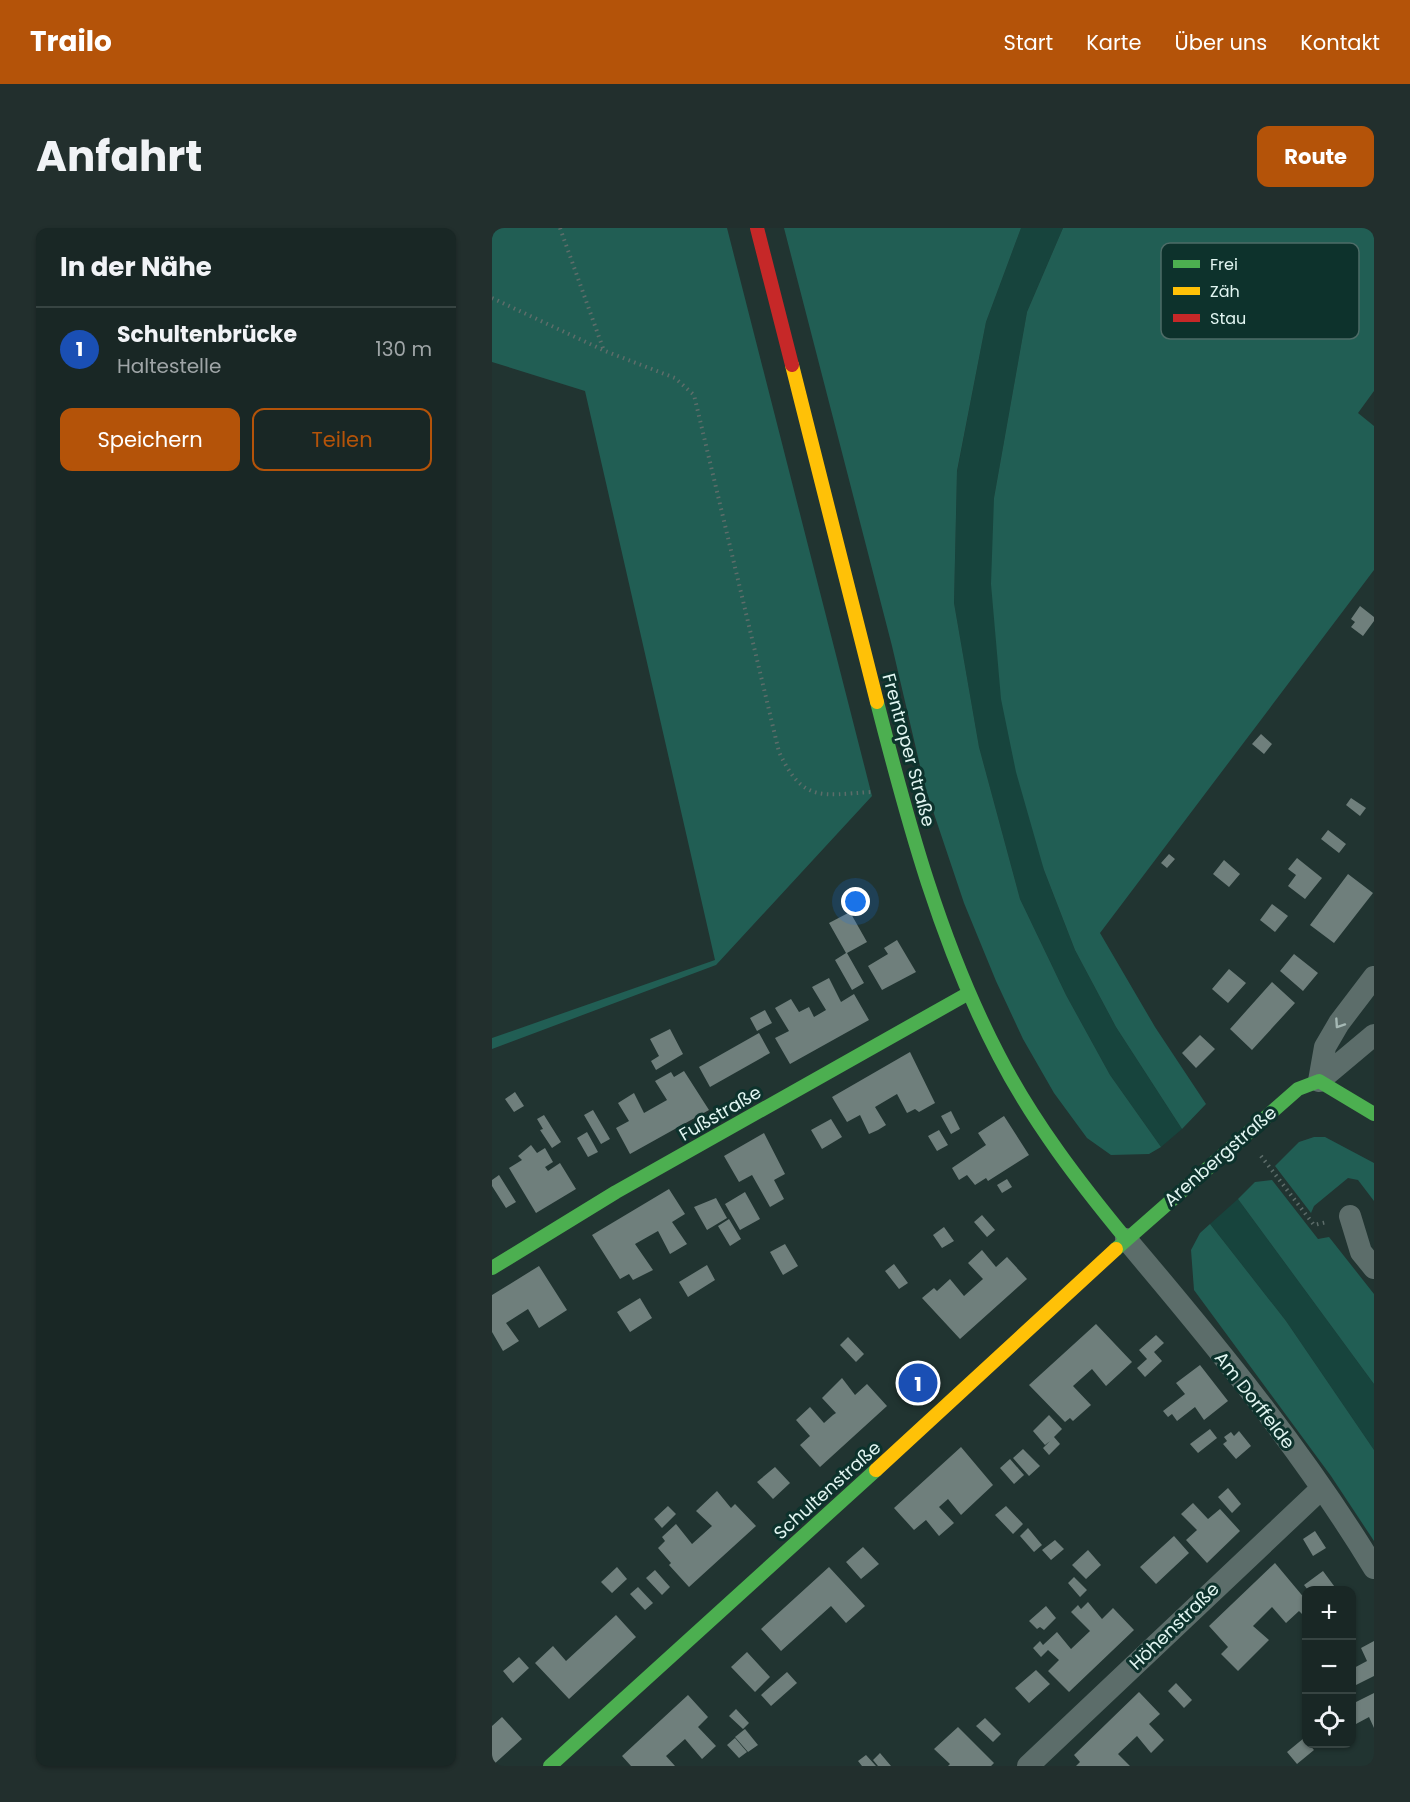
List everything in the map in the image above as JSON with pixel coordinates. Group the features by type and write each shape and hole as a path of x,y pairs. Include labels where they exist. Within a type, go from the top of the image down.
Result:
{"main road":[{"name":"Frentroper Straße","path":"757,228 899,790 929,889 969,993 998,1053 1052,1144 1088,1194 1126,1239"},
{"name":"Fußstraße","path":"492,1268 616,1192 969,993"},
{"path":"1319,1081 1374,1114"},
{"name":"Arenbergstraße","path":"1126,1239 1298,1089 1319,1081"},
{"name":"Schultenstraße","path":"550,1766 978,1378 1126,1239"}],"street":[{"path":"1319,1081 1325,1047 1339,1023 1374,977"},
{"name":"Arenbergstraße","path":"1319,1081 1374,1035"},
{"path":"1350,1216 1361,1252 1374,1268"},
{"name":"Am Dorffelde","path":"1126,1239 1190,1315 1322,1488 1374,1568"},
{"name":"Höhenstraße","path":"1028,1766 1322,1488"}],"path":[{"path":"561,228 605,351"},
{"path":"492,298 605,351 675,378 694,395 779,752 789,774 804,789 818,794 899,790"},
{"path":"1244,1134 1314,1225 1350,1216"}],"shaded area":[{"path":"492,228 727,228 872,796 716,965 492,1049 492,1038 715,960 585,391 492,362"},
{"path":"784,228 1021,228 986,322 957,471 954,603 979,747 1020,899 1066,995 1110,1075 1161,1147 1149,1154 1111,1155 1087,1138 1054,1093 1023,1039 964,903 925,787 892,646"},
{"path":"1021,228 1063,228 1027,312 994,498 1044,870 1075,950 1116,1027 1182,1129 1161,1147 1110,1075 1066,995 1020,899 979,747 954,603 957,472 986,322"},
{"path":"1063,228 1374,228 1374,391 1358,413 1374,426 1374,570 1100,933 1155,1027 1206,1104 1182,1129 1116,1027 1075,950 1044,870 1016,772 1001,699 991,584 994,498 1027,312"},
{"path":"1314,1137 1325,1137 1374,1163 1374,1201 1358,1180 1348,1178 1314,1206 1311,1213 1275,1166 1299,1142"},
{"path":"1272,1180 1318,1239 1329,1237 1374,1294 1374,1384 1238,1199 1255,1182"},
{"path":"1238,1199 1374,1384 1374,1450 1286,1321 1210,1224"},
{"path":"1210,1224 1286,1321 1374,1450 1374,1541 1331,1476 1194,1290 1191,1250 1200,1233"}],"building":[{"path":"1360,606 1374,617 1374,621 1363,636 1351,627 1355,622 1351,619"},
{"path":"1261,734 1272,744 1264,754 1252,744"},
{"path":"1351,798 1366,808 1360,816 1346,805"},
{"path":"1328,830 1346,844 1339,853 1321,839"},
{"path":"1169,854 1175,859 1167,868 1161,863"},
{"path":"1297,858 1322,878 1305,899 1288,886 1296,875 1288,869"},
{"path":"1224,860 1240,874 1229,887 1213,874"},
{"path":"1348,874 1373,893 1334,943 1310,925"},
{"path":"1272,904 1288,916 1275,932 1260,920"},
{"path":"850,912 867,942 847,953 864,983 852,990 835,960 846,953 829,923"},
{"path":"897,940 916,972 882,990 868,966 888,954 884,948"},
{"path":"1294,954 1318,973 1303,991 1280,971"},
{"path":"1229,969 1246,983 1228,1003 1212,989"},
{"path":"829,978 841,1002 854,994 869,1020 790,1064 775,1038 789,1031 775,1008 791,999 799,1012 809,1007 814,1017 826,1010 812,987"},
{"path":"1272,982 1295,1003 1252,1050 1230,1029"},
{"path":"765,1010 772,1023 757,1031 750,1018"},
{"path":"670,1029 683,1054 656,1070 651,1061 659,1056 650,1039"},
{"path":"759,1033 770,1053 710,1087 699,1067"},
{"path":"1200,1035 1215,1049 1196,1068 1182,1053"},
{"path":"910,1052 935,1103 919,1112 915,1109 907,1113 897,1094 875,1107 886,1125 878,1130 869,1134 860,1115 847,1122 832,1097"},
{"path":"684,1071 709,1110 630,1154 616,1128 629,1121 618,1103 634,1093 644,1113 667,1100 655,1081 671,1072 674,1077"},
{"path":"515,1092 524,1106 514,1112 505,1099"},
{"path":"593,1110 610,1139 601,1144 584,1115"},
{"path":"951,1111 960,1129 951,1134 941,1116"},
{"path":"544,1115 561,1142 552,1148 540,1130 543,1129 537,1119"},
{"path":"1004,1116 1029,1155 988,1181 986,1178 975,1185 967,1175 959,1180 952,1168 986,1145 978,1133"},
{"path":"831,1119 842,1137 822,1149 811,1130"},
{"path":"939,1130 948,1145 937,1151 928,1136"},
{"path":"587,1132 598,1152 588,1157 577,1138"},
{"path":"764,1133 785,1174 774,1180 784,1199 770,1207 752,1175 739,1182 724,1156"},
{"path":"531,1145 537,1153 545,1148 553,1162 545,1167 548,1171 560,1163 576,1189 536,1213 509,1168 522,1160 518,1156"},
{"path":"499,1175 516,1202 506,1208 492,1186 492,1180"},
{"path":"1007,1179 1012,1187 1002,1193 997,1185"},
{"path":"669,1189 685,1214 672,1222 687,1244 670,1254 658,1231 635,1244 653,1270 633,1280 629,1274 620,1279 592,1235"},
{"path":"745,1192 760,1219 740,1230 725,1204"},
{"path":"716,1198 727,1218 707,1230 694,1207"},
{"path":"982,1215 995,1230 987,1237 974,1222"},
{"path":"729,1219 741,1239 730,1246 718,1226"},
{"path":"944,1227 954,1241 942,1248 933,1235"},
{"path":"785,1244 798,1266 783,1275 770,1252"},
{"path":"982,1250 996,1267 1007,1257 1027,1279 960,1339 922,1298 934,1288 937,1291 950,1279 964,1296 983,1279 968,1263"},
{"path":"894,1264 908,1283 899,1289 885,1271"},
{"path":"707,1265 715,1280 688,1297 679,1282"},
{"path":"539,1266 567,1310 539,1328 528,1309 506,1323 519,1341 503,1351 492,1332 492,1295"},
{"path":"640,1298 652,1318 630,1332 617,1312"},
{"path":"1096,1324 1132,1362 1106,1386 1092,1369 1073,1386 1091,1405 1073,1421 1070,1418 1065,1422 1029,1385"},
{"path":"1156,1335 1164,1343 1154,1352 1162,1361 1145,1377 1137,1368 1147,1359 1139,1350"},
{"path":"848,1337 864,1354 856,1362 840,1345"},
{"path":"1200,1365 1228,1401 1204,1420 1195,1407 1177,1421 1172,1414 1168,1417 1163,1411 1185,1394 1176,1383"},
{"path":"842,1378 855,1395 867,1384 887,1406 820,1467 800,1445 810,1436 796,1420 810,1407 824,1423 836,1413 822,1398"},
{"path":"1049,1415 1062,1429 1054,1437 1060,1444 1049,1455 1043,1448 1050,1441 1045,1445 1033,1431"},
{"path":"1210,1429 1217,1438 1198,1453 1190,1444"},
{"path":"1239,1431 1251,1446 1236,1459 1223,1444 1227,1441 1224,1437 1231,1432 1234,1436"},
{"path":"961,1447 993,1485 961,1515 948,1499 939,1507 954,1523 939,1536 926,1520 914,1530 894,1508"},
{"path":"1023,1449 1040,1466 1029,1476 1013,1458"},
{"path":"1010,1459 1024,1475 1014,1484 1000,1468"},
{"path":"775,1467 790,1483 773,1499 757,1482"},
{"path":"1228,1488 1241,1504 1232,1513 1218,1497"},
{"path":"717,1491 731,1508 735,1504 756,1526 689,1587 669,1565 671,1563 658,1548 665,1541 662,1537 676,1524 692,1544 712,1526 696,1511"},
{"path":"1193,1503 1208,1519 1220,1509 1240,1531 1207,1563 1186,1540 1197,1530 1181,1514"},
{"path":"668,1506 676,1514 662,1528 654,1519"},
{"path":"1006,1506 1023,1524 1013,1534 995,1515"},
{"path":"1028,1528 1042,1545 1034,1552 1020,1536"},
{"path":"1315,1531 1326,1548 1313,1556 1303,1539"},
{"path":"1174,1536 1189,1553 1156,1584 1140,1567"},
{"path":"1055,1540 1064,1549 1051,1560 1042,1550"},
{"path":"863,1547 879,1564 861,1579 846,1562"},
{"path":"1088,1550 1101,1565 1086,1579 1072,1565"},
{"path":"1275,1563 1302,1595 1302,1614 1299,1611 1286,1623 1272,1607 1253,1626 1269,1640 1238,1671 1221,1654 1228,1647 1209,1626"},
{"path":"617,1567 627,1579 612,1593 601,1582"},
{"path":"829,1567 865,1606 846,1623 831,1606 781,1651 761,1629"},
{"path":"655,1570 670,1587 662,1595 646,1578"},
{"path":"1323,1571 1334,1586 1305,1586"},
{"path":"1074,1577 1087,1590 1080,1597 1068,1583"},
{"path":"638,1587 653,1603 645,1610 630,1594"},
{"path":"1088,1602 1102,1619 1113,1608 1134,1630 1069,1692 1048,1671 1059,1660 1048,1650 1041,1657 1033,1648 1040,1641 1043,1645 1057,1632 1071,1649 1090,1631 1071,1612 1078,1605 1081,1609"},
{"path":"1046,1606 1056,1618 1044,1630 1040,1627 1037,1629 1029,1621"},
{"path":"616,1615 636,1637 569,1699 535,1663 553,1646 566,1661"},
{"path":"1374,1641 1374,1676 1356,1685 1356,1667 1367,1661 1361,1648"},
{"path":"747,1652 770,1677 755,1692 731,1667"},
{"path":"519,1657 529,1668 513,1683 503,1671"},
{"path":"1036,1670 1050,1684 1029,1703 1015,1688"},
{"path":"787,1672 797,1683 771,1706 761,1695"},
{"path":"1176,1683 1192,1700 1184,1708 1168,1691"},
{"path":"1139,1692 1160,1714 1149,1724 1164,1740 1151,1753 1137,1736 1118,1754 1130,1766 1076,1766 1080,1762 1074,1755"},
{"path":"1374,1693 1374,1728 1369,1717 1356,1724 1356,1702"},
{"path":"688,1695 708,1717 698,1727 716,1746 702,1759 685,1739 666,1756 675,1766 631,1766 622,1756"},
{"path":"736,1709 749,1723 743,1729 729,1716"},
{"path":"502,1717 522,1739 492,1766 492,1726"},
{"path":"985,1718 1001,1734 993,1742 976,1726"},
{"path":"958,1727 994,1763 991,1766 948,1766 950,1764 934,1749"},
{"path":"745,1729 758,1745 748,1752 735,1737"},
{"path":"735,1738 747,1752 739,1758 727,1745"},
{"path":"1302,1740 1302,1748 1314,1750 1297,1764 1287,1752"},
{"path":"880,1753 891,1766 878,1766 873,1760"},
{"path":"866,1755 876,1766 862,1766 858,1761"}],"traffic: fast":[{"path":"877,702 928,883 978,1014 1012,1080 1042,1128 1091,1196 1126,1239"},
{"path":"492,1268 616,1192 969,993"},
{"path":"1116,1249 1298,1089 1319,1081 1374,1114"},
{"path":"550,1766 876,1470"}],"traffic: slow":[{"path":"792,365 877,702"},
{"path":"876,1470 1116,1249"}],"traffic: jam":[{"path":"757,228 792,365"}],"place":[{"name":"Schultenbrücke","path":"918,1383"}]}
